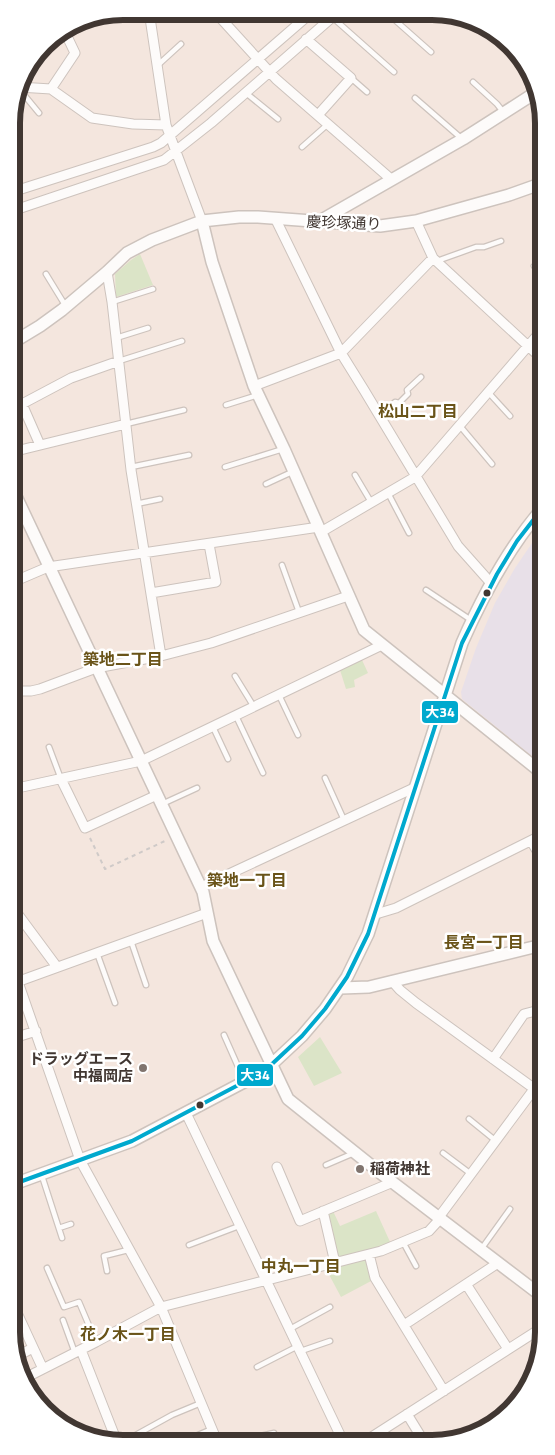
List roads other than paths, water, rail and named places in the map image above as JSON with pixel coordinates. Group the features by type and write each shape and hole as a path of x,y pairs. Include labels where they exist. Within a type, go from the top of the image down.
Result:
{"street":[{"path":"150,20 166,125 202,221 212,262 256,390 364,630 535,767"},
{"path":"222,20 269,71 392,180"},
{"path":"20,189 153,147 170,136 301,20"},
{"path":"20,208 164,160 211,123 328,20"},
{"path":"51,89 75,54 67,36"},
{"path":"306,39 351,78 318,116"},
{"path":"26,90 51,89 92,118 133,124 166,125"},
{"path":"318,222 463,139 531,96"},
{"name":"慶珍塚通り","path":"20,338 40,326 66,306 127,253 202,221 258,217 276,220 380,226 416,221 535,186"},
{"path":"276,220 341,352 458,546 490,582"},
{"path":"416,221 435,260 535,353"},
{"path":"256,390 341,352 435,260"},
{"path":"107,272 136,504 161,656"},
{"path":"20,579 48,567 320,529 415,477 535,337"},
{"path":"40,445 22,404 71,378 119,361"},
{"path":"20,450 126,424"},
{"path":"20,507 201,887 213,941 288,1099 355,1153 535,1291"},
{"path":"20,1182 132,1141 244,1082 272,1064 302,1036 341,988 356,960 376,914 462,643 490,582 535,518"},
{"path":"151,593 216,582 209,544"},
{"path":"20,691 40,690 96,668 161,656 211,643 348,596"},
{"path":"20,788 141,761 382,645"},
{"path":"61,779 85,828 159,800"},
{"path":"201,887 416,787"},
{"path":"376,914 396,908 535,839"},
{"path":"531,841 535,848"},
{"path":"20,981 207,913"},
{"path":"20,917 58,967"},
{"path":"341,988 369,986 535,947"},
{"path":"30,1375 161,1307 382,1251 429,1231 534,1089 416,1003 392,981"},
{"path":"20,993 36,1031 80,1160 161,1307 214,1435"},
{"path":"493,1059 524,1014 535,1012"},
{"path":"20,1036 36,1031"},
{"path":"186,1113 340,1435"},
{"path":"277,1167 300,1221 393,1182"},
{"path":"323,1211 335,1263"},
{"path":"369,1254 375,1278 444,1391"},
{"path":"404,1324 498,1263"},
{"path":"466,1284 508,1349"},
{"path":"20,1319 43,1369"},
{"path":"374,1435 535,1332"},
{"path":"23,1353 33,1348"},
{"path":"78,1352 114,1434"},
{"path":"407,1414 420,1435"}],"lane":[{"path":"339,20 394,72"},
{"path":"395,20 431,52"},
{"path":"158,65 181,44"},
{"path":"351,78 367,92"},
{"path":"473,82 504,113"},
{"path":"244,92 278,119"},
{"path":"25,94 39,112"},
{"path":"415,98 463,139"},
{"path":"302,147 328,124"},
{"path":"435,260 501,241"},
{"path":"46,274 66,306"},
{"path":"112,302 154,289"},
{"path":"116,338 148,328"},
{"path":"119,361 182,341"},
{"path":"380,417 396,402 399,403 408,394 408,390 422,378"},
{"path":"226,405 256,390"},
{"path":"488,392 510,416"},
{"path":"126,424 184,410"},
{"path":"460,426 492,464"},
{"path":"225,467 284,449"},
{"path":"131,467 189,455"},
{"path":"266,484 294,471"},
{"path":"355,474 371,502"},
{"path":"388,493 409,533"},
{"path":"136,504 160,499"},
{"path":"282,565 299,612"},
{"path":"426,590 472,620"},
{"path":"235,676 254,707"},
{"path":"279,695 298,735"},
{"path":"236,716 263,773"},
{"path":"212,727 228,759"},
{"path":"49,746 61,779"},
{"path":"325,778 344,820"},
{"path":"159,800 197,788"},
{"path":"131,940 146,985"},
{"path":"97,953 115,1003"},
{"path":"224,1035 244,1082"},
{"path":"469,1119 496,1141"},
{"path":"326,1165 355,1153"},
{"path":"444,1153 471,1174"},
{"path":"41,1174 62,1238"},
{"path":"481,1249 510,1209"},
{"path":"59,1228 71,1224"},
{"path":"190,1245 240,1226"},
{"path":"403,1242 416,1266"},
{"path":"108,1271 104,1256 130,1249"},
{"path":"47,1268 64,1307 79,1302 96,1342"},
{"path":"290,1330 330,1307"},
{"path":"63,1320 78,1352"},
{"path":"257,1367 299,1349 330,1341"},
{"path":"136,1435 172,1415 201,1403"},
{"path":"198,1435 212,1429"},
{"path":"264,1435 274,1433"}],"place":[{"name":"ドラッグエース 中福岡店","path":"143,1068"},
{"name":"稲荷神社","path":"360,1169"}],"district":[{"name":"松山二丁目","path":"418,411"},
{"name":"築地二丁目","path":"123,659"},
{"name":"築地一丁目","path":"247,880"},
{"name":"長宮一丁目","path":"484,942"},
{"name":"中丸一丁目","path":"301,1266"},
{"name":"花ノ木一丁目","path":"128,1334"}]}
